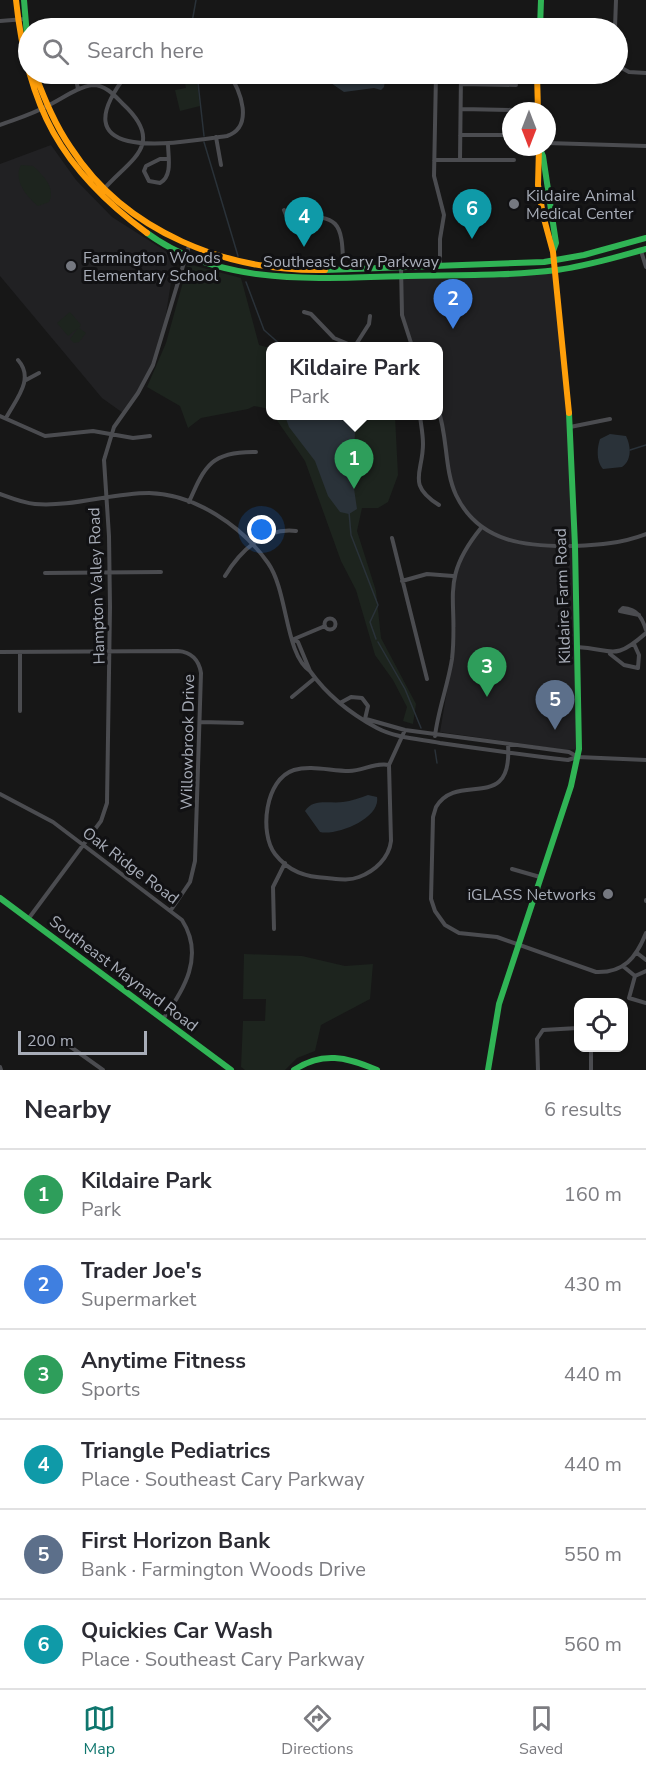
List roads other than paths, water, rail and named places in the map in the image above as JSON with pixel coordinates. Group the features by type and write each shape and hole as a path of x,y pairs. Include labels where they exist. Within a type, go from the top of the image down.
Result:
{"main road":[{"name":"Southeast Cary Parkway","path":"16,0 18,33"},
{"path":"24,0 24,18"},
{"path":"540,18 541,0"},
{"name":"Southeast Cary Parkway","path":"33,84 66,157 99,195 140,229 186,254 222,267 268,276 401,276 555,270 644,250"},
{"name":"Southeast Cary Parkway","path":"37,84 43,108 73,152 104,190 145,222 189,246 225,259 266,267 440,266 554,260 601,251 646,238"},
{"path":"537,84 537,102"},
{"name":"Kildaire Farm Road","path":"488,1070 498,1010 571,786 578,757 580,721 569,427 554,260 548,240 541,195 537,156 539,147 543,156 556,243 553,252"},
{"name":"Southeast Maynard Road","path":"0,898 231,1070"},
{"path":"294,1070 309,1060 330,1056 351,1059 377,1070"}],"street":[{"path":"615,18 616,0"},
{"path":"0,21 16,20"},
{"path":"628,71 646,72"},
{"path":"77,84 78,89"},
{"path":"119,84 107,103 106,118 111,130 123,139 142,145 168,144 236,132 241,123 241,93 235,84"},
{"path":"436,84 435,181 444,215 440,239 440,266"},
{"path":"460,160 461,84 516,85"},
{"path":"0,125 43,108 78,89 95,85 112,92 138,122 142,145 133,162 104,190"},
{"path":"460,109 502,110"},
{"path":"460,135 502,135"},
{"path":"216,137 221,165"},
{"path":"556,143 646,146"},
{"path":"168,144 168,159 165,180 156,183 149,181 144,171 146,166 160,159 168,159"},
{"path":"434,160 514,160"},
{"path":"284,210 285,215 321,216 335,224 342,237 344,268"},
{"name":"Hampton Valley Road","path":"29,918 101,821 107,803 110,572 104,460 110,434 153,365 189,246"},
{"path":"644,250 646,267"},
{"path":"401,267 402,315 410,342"},
{"path":"304,312 311,314 334,338 344,342"},
{"path":"357,342 369,324 370,316"},
{"path":"6,418 26,380 26,373 18,360"},
{"path":"26,380 39,373"},
{"path":"0,416 45,436 83,431 133,438 150,436"},
{"path":"569,427 610,419"},
{"path":"420,420 423,446 418,469 419,483 427,498 439,505"},
{"path":"440,420 454,489 463,507 481,528 499,538 519,544 575,546 617,544 646,534"},
{"path":"189,502 202,472 210,464 231,453 256,452"},
{"path":"0,494 38,504 152,493 189,502 224,519 253,545 278,579 298,658 340,703 376,727 404,737 508,754 568,760 578,757 646,760"},
{"path":"434,742 452,657 453,576 460,556 481,528"},
{"path":"225,576 244,550 273,532 296,531"},
{"path":"392,538 427,679"},
{"path":"45,573 161,572"},
{"path":"402,581 427,574 453,576"},
{"path":"610,654 634,644 646,631 639,615"},
{"path":"293,639 325,626"},
{"path":"577,647 610,654 624,665 638,668 639,656 634,644"},
{"name":"Willowbrook Drive","path":"0,652 178,651 192,656 198,662 201,673 194,868 188,887 171,910"},
{"path":"20,652 20,711"},
{"path":"292,698 315,678"},
{"path":"340,703 351,697 362,698 368,706 365,719"},
{"path":"365,719 405,730 569,752 578,757"},
{"path":"200,722 242,723"},
{"path":"389,765 372,765 349,771 301,769 280,778 269,798 268,832 272,849 285,863 307,877 348,879 366,874 382,862 389,852 391,841 389,765 404,737 405,730"},
{"path":"508,744 504,776 494,786 452,793 442,798 436,807 433,817 432,899 438,916 454,931 472,936 497,937 596,972 611,972 624,967 637,953 646,933"},
{"name":"Oak Ridge Road","path":"0,794 46,817 182,920 189,934 190,968 184,990 163,1019"},
{"path":"274,929 273,886 285,863"},
{"path":"512,869 540,877"},
{"path":"637,953 646,960"},
{"path":"624,967 635,976"},
{"path":"635,976 646,971"},
{"path":"635,976 629,998 646,1004"},
{"path":"538,1070 537,1039 543,1030 574,1028"},
{"path":"68,1045 103,1070"},
{"path":"591,1052 591,1070"}],"waterway":[{"path":"193,18 196,0"},
{"path":"198,84 204,136"},
{"path":"204,142 238,256"},
{"path":"246,282 264,330 278,342"},
{"path":"630,450 646,445"},
{"path":"349,512 351,535 378,605 370,622 376,639"},
{"path":"378,642 405,689 421,728"},
{"path":"435,750 437,763"}],"place":[{"name":"Kildaire Animal Medical Center","path":"514,204"},
{"name":"Quickies Car Wash","path":"472,239"},
{"name":"Triangle Pediatrics","path":"304,247"},
{"name":"Farmington Woods Elementary School","path":"71,266"},
{"name":"Trader Joe's","path":"453,329"},
{"name":"Kildaire Park","path":"354,489"},
{"name":"Anytime Fitness","path":"487,697"},
{"name":"First Horizon Bank","path":"555,730"},
{"name":"iGLASS Networks","path":"608,894"}]}
